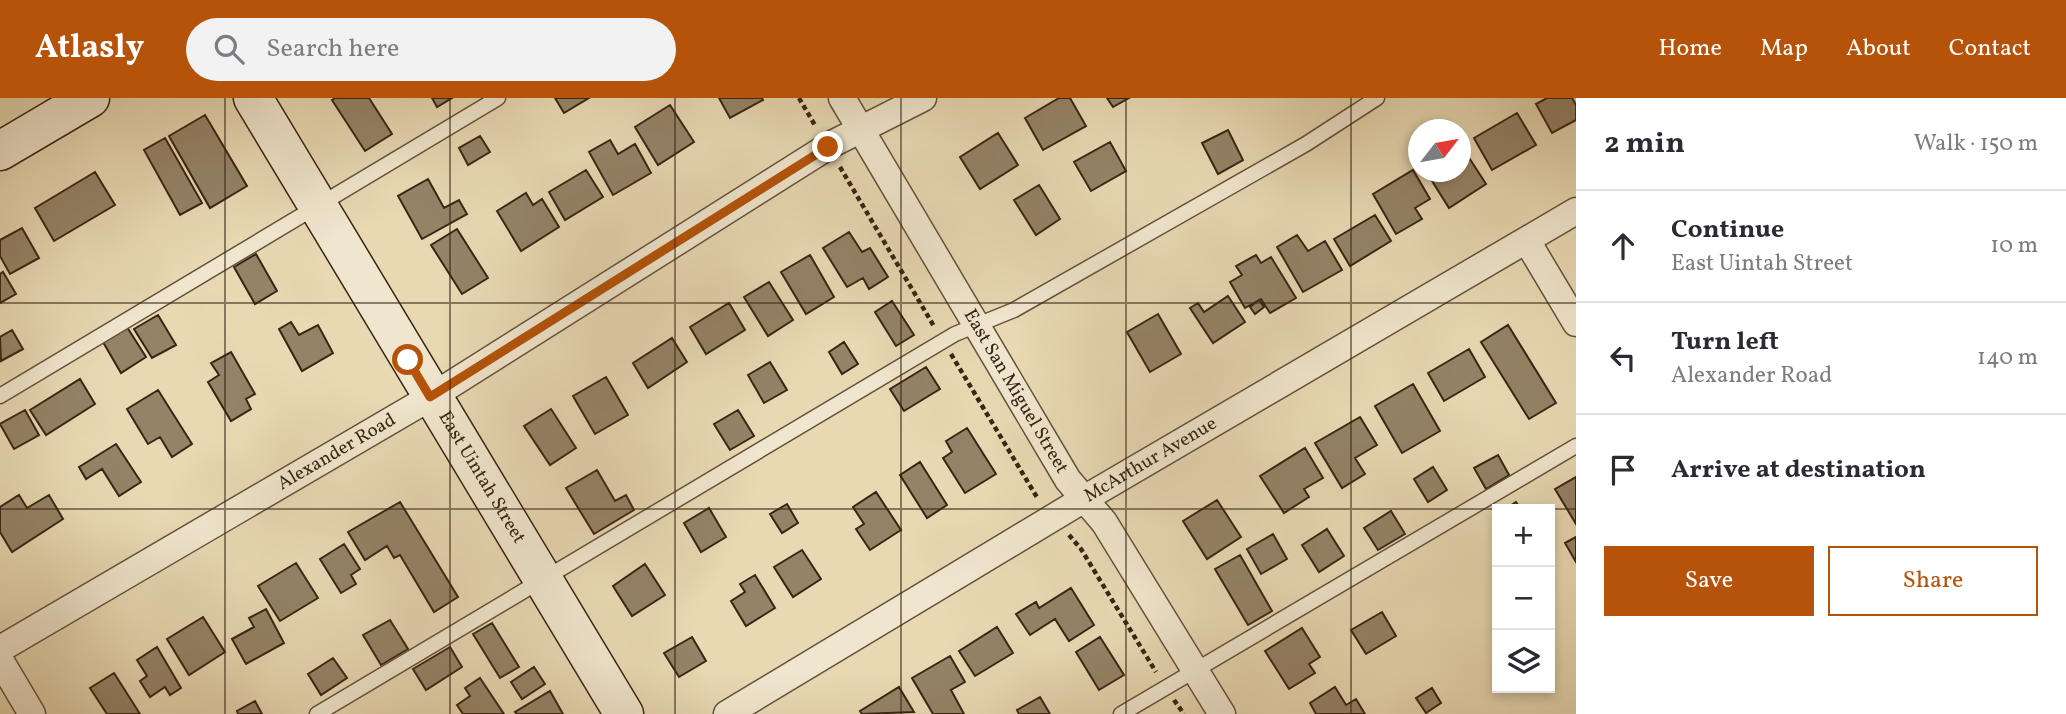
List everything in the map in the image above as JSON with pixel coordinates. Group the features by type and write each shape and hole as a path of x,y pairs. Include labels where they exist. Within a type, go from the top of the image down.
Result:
{"main road":[{"path":"0,151 89,98"},
{"name":"East Uintah Street","path":"253,98 430,397 624,714"}],"street":[{"name":"East San Miguel Street","path":"842,98 1068,480 1104,522 1222,714"},
{"name":"Alexander Road","path":"0,649 430,397 828,147 923,98"},
{"name":"McArthur Avenue","path":"727,714 1084,499 1576,211"},
{"path":"1527,241 1576,323"},
{"path":"0,660 32,714"}],"lane":[{"path":"0,396 498,98"},
{"path":"317,714 943,341 1014,310 1306,144 1377,98"},
{"path":"1121,714 1576,446"}],"path":[{"path":"799,98 1032,491 1081,549 1184,714"}],"building":[{"path":"369,98 392,134 365,151 332,100"},
{"path":"432,98 452,98 437,107"},
{"path":"555,98 589,98 564,113"},
{"path":"719,98 762,98 763,100 730,118"},
{"path":"1059,98 1070,98 1086,126 1043,150 1025,118"},
{"path":"1107,98 1129,98 1113,107"},
{"path":"1547,98 1572,98 1576,105 1576,120 1552,133 1536,104"},
{"path":"670,105 694,142 658,165 635,127"},
{"path":"1517,113 1536,145 1492,170 1474,138"},
{"path":"205,115 247,186 210,208 169,136"},
{"path":"1228,130 1243,160 1218,174 1202,143"},
{"path":"998,133 1018,165 980,189 960,157"},
{"path":"480,136 490,152 468,165 459,148"},
{"path":"165,138 202,203 180,215 144,150"},
{"path":"610,140 618,154 635,144 651,173 613,195 589,152"},
{"path":"1110,142 1126,171 1091,191 1074,162"},
{"path":"1471,161 1486,184 1449,208 1433,182 1471,182"},
{"path":"586,170 603,197 565,220 549,192"},
{"path":"95,172 115,205 54,241 35,208"},
{"path":"1408,173 1408,182 1420,182 1430,199 1415,208 1422,219 1396,234 1373,194"},
{"path":"428,179 444,208 459,200 467,214 422,239 398,196"},
{"path":"1039,185 1060,219 1036,235 1014,200"},
{"path":"526,193 533,205 542,199 559,227 521,251 497,211"},
{"path":"1375,215 1391,241 1350,266 1334,239"},
{"path":"22,228 39,258 10,274 0,256 0,240"},
{"path":"457,229 488,278 462,294 431,245"},
{"path":"849,232 862,252 870,248 888,277 869,289 863,278 847,287 823,248"},
{"path":"1297,235 1308,251 1325,241 1342,270 1303,292 1277,247"},
{"path":"256,254 277,291 255,304 234,267"},
{"path":"810,255 834,297 806,314 781,272"},
{"path":"1256,255 1261,263 1271,257 1296,298 1270,313 1261,299 1245,308 1230,282 1242,275 1236,266"},
{"path":"3,272 16,294 0,303 0,274"},
{"path":"769,282 793,320 768,336 744,297"},
{"path":"1228,296 1245,322 1213,343 1190,308 1198,303 1204,312"},
{"path":"1259,300 1264,307 1255,314 1250,307"},
{"path":"892,301 914,335 896,346 875,312"},
{"path":"729,303 745,330 706,354 690,327"},
{"path":"1158,314 1181,354 1150,372 1127,332"},
{"path":"158,315 176,345 152,358 134,329"},
{"path":"291,322 299,335 318,325 333,353 302,371 279,329"},
{"path":"1508,325 1556,403 1529,419 1481,342"},
{"path":"127,327 146,357 121,373 103,342"},
{"path":"12,330 23,349 1,361 0,337"},
{"path":"672,338 687,362 648,388 633,363"},
{"path":"844,342 858,364 842,374 829,352"},
{"path":"1469,349 1485,377 1444,401 1428,373"},
{"path":"231,352 255,394 246,399 251,409 231,421 208,382 219,375 211,363"},
{"path":"770,362 787,390 764,403 748,375"},
{"path":"926,367 940,389 904,411 890,389"},
{"path":"606,377 628,415 595,434 573,396"},
{"path":"80,379 95,404 46,435 30,410"},
{"path":"1413,384 1440,431 1402,453 1375,406"},
{"path":"158,390 192,444 172,457 160,437 148,444 127,409"},
{"path":"551,409 576,448 550,465 524,426"},
{"path":"25,410 39,435 14,449 0,424"},
{"path":"738,410 754,436 730,450 714,424"},
{"path":"1360,417 1377,445 1355,458 1365,474 1342,488 1315,443"},
{"path":"967,428 996,474 965,493 943,458 952,452 946,441"},
{"path":"116,444 141,482 119,496 102,469 86,479 79,467"},
{"path":"1305,448 1323,478 1304,489 1309,497 1284,513 1260,476"},
{"path":"1498,455 1509,475 1486,489 1474,468"},
{"path":"920,462 947,505 927,518 900,475"},
{"path":"1433,467 1447,490 1428,502 1414,479"},
{"path":"597,470 615,501 626,495 634,510 594,534 566,488"},
{"path":"1576,477 1576,524 1555,489"},
{"path":"876,492 901,530 870,550 856,529 864,524 853,507"},
{"path":"19,495 27,508 49,495 63,519 12,552 0,532 0,507"},
{"path":"1217,500 1241,537 1207,559 1183,521"},
{"path":"400,502 458,597 434,612 400,555 394,558 387,546 365,560 348,532"},
{"path":"787,504 798,523 782,533 770,514"},
{"path":"709,508 726,537 701,552 684,523"},
{"path":"1391,511 1405,534 1378,550 1364,528"},
{"path":"1327,529 1344,556 1319,572 1302,545"},
{"path":"1273,534 1287,559 1261,574 1247,549"},
{"path":"1576,537 1576,562 1565,543"},
{"path":"344,544 360,569 351,575 356,584 341,593 320,559"},
{"path":"802,550 821,579 793,597 774,567"},
{"path":"1240,555 1272,611 1248,625 1215,569"},
{"path":"296,563 318,598 280,621 258,586"},
{"path":"645,564 665,595 632,616 613,586"},
{"path":"755,575 775,608 746,626 731,601 745,592 740,584"},
{"path":"1071,588 1094,625 1069,641 1055,619 1030,635 1016,614 1036,602 1039,608"},
{"path":"266,609 284,643 246,664 232,639 254,627 249,618"},
{"path":"1382,612 1396,636 1366,654 1351,630"},
{"path":"203,617 225,652 189,675 167,639"},
{"path":"390,620 408,649 381,665 363,635"},
{"path":"492,623 519,667 500,678 473,634"},
{"path":"997,627 1013,653 975,676 959,651"},
{"path":"1302,628 1320,657 1309,664 1315,673 1289,689 1265,651"},
{"path":"692,637 706,661 679,677 664,653"},
{"path":"1100,637 1124,675 1099,690 1076,652"},
{"path":"157,647 181,688 170,695 165,687 150,697 140,681 147,676 137,660"},
{"path":"450,647 462,667 426,690 413,669"},
{"path":"950,656 965,682 951,690 964,714 933,714 912,678"},
{"path":"333,658 347,678 321,695 308,674"},
{"path":"534,667 545,684 522,699 511,682"},
{"path":"114,673 140,714 107,714 90,688"},
{"path":"480,678 504,714 463,714 457,705 470,696 465,688"},
{"path":"899,687 914,712 862,714 860,711"},
{"path":"1335,687 1346,705 1356,699 1365,714 1316,714 1310,703"},
{"path":"1432,688 1441,703 1426,713 1416,698"},
{"path":"550,691 563,714 515,712"},
{"path":"1040,697 1050,714 1019,714 1017,710"},
{"path":"255,701 262,714 238,714 237,711"}],"route":[{"path":"408,360 430,397 828,147"}]}
